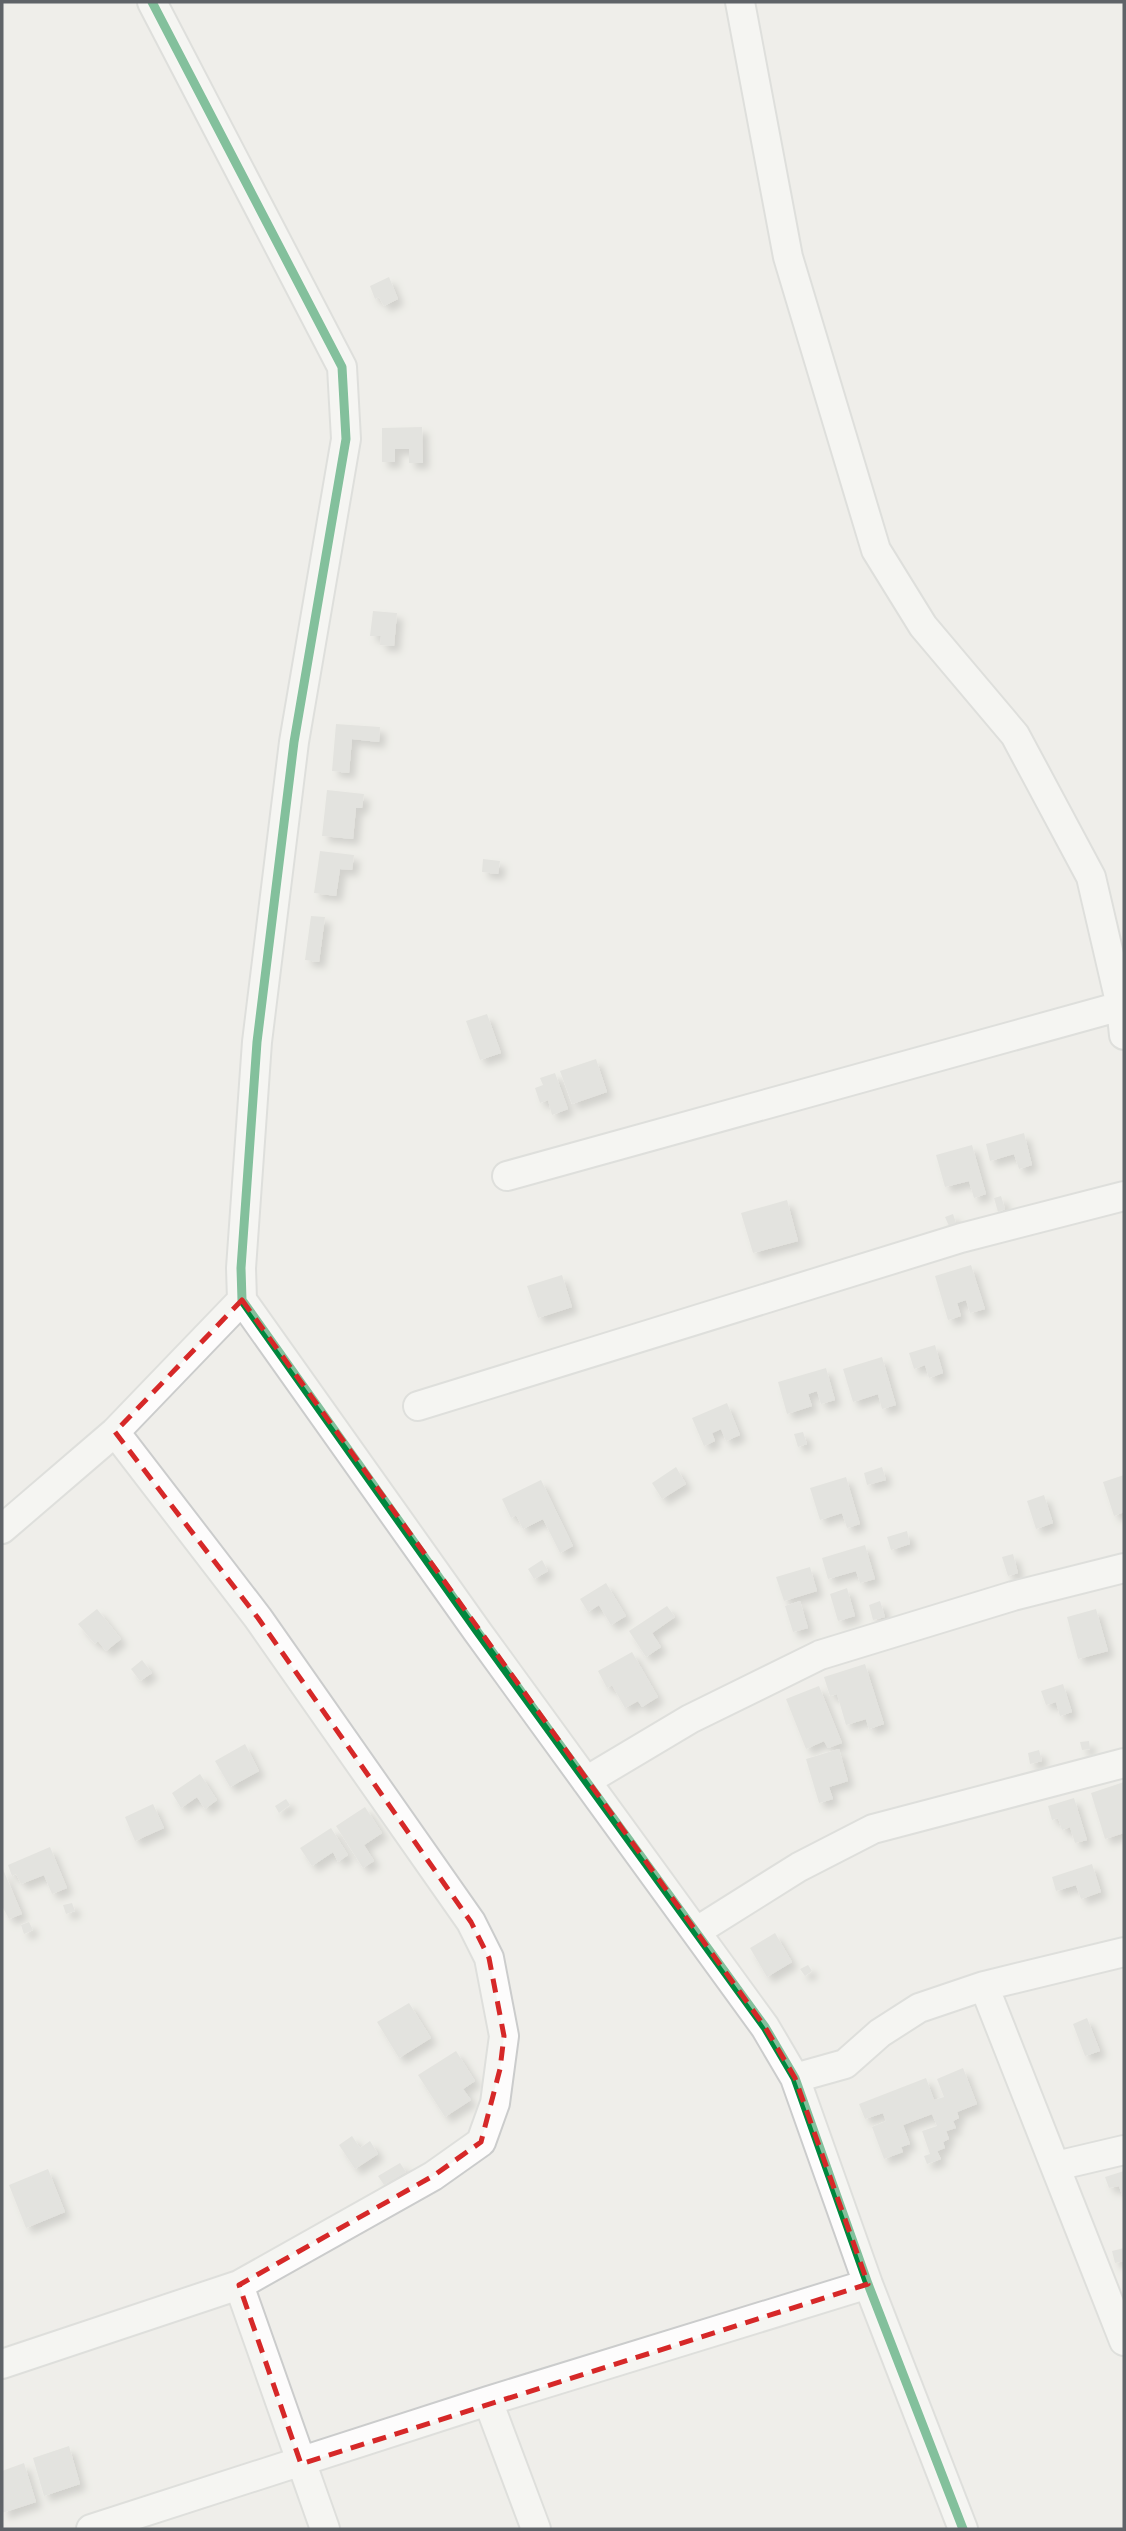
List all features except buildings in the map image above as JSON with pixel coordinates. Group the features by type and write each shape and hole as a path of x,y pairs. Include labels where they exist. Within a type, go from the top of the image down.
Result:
{"street":[{"path":"152,2 342,367 346,439 294,742 257,1042 241,1268 242,1300 586,1781 697,1931 765,2027 795,2078 868,2284 963,2529"},
{"path":"740,2 788,257 876,550 923,626 1015,735 1091,877 1121,1006 1124,1035"},
{"path":"507,1176 1121,1006"},
{"path":"418,1406 961,1238 1124,1196"},
{"path":"2,1529 115,1432 242,1300"},
{"path":"2,2364 239,2285 433,2176 481,2142 495,2103 504,2036 489,1958 471,1922 258,1618 115,1432"},
{"path":"586,1781 691,1719 820,1656 1013,1596 1124,1568"},
{"path":"697,1931 799,1867 873,1829 1124,1763"},
{"path":"795,2078 845,2064 880,2033 919,2008 984,1986 1124,1952"},
{"path":"984,1986 1124,2341"},
{"path":"1056,2166 1124,2150"},
{"path":"91,2529 300,2464 488,2401 868,2284"},
{"path":"239,2285 300,2464 326,2529"},
{"path":"488,2401 536,2529"}],"highlighted area":[{"path":"242,1300 765,2027 795,2078 868,2284 301,2464 239,2285 433,2176 481,2142 500,2069 504,2036 498,1998 489,1958 471,1922 258,1618 115,1432"}],"cycle path":[{"path":"152,2 342,367 346,439 294,742 257,1042 241,1268 242,1300 477,1631 765,2027 795,2078 868,2284 963,2529"}]}
